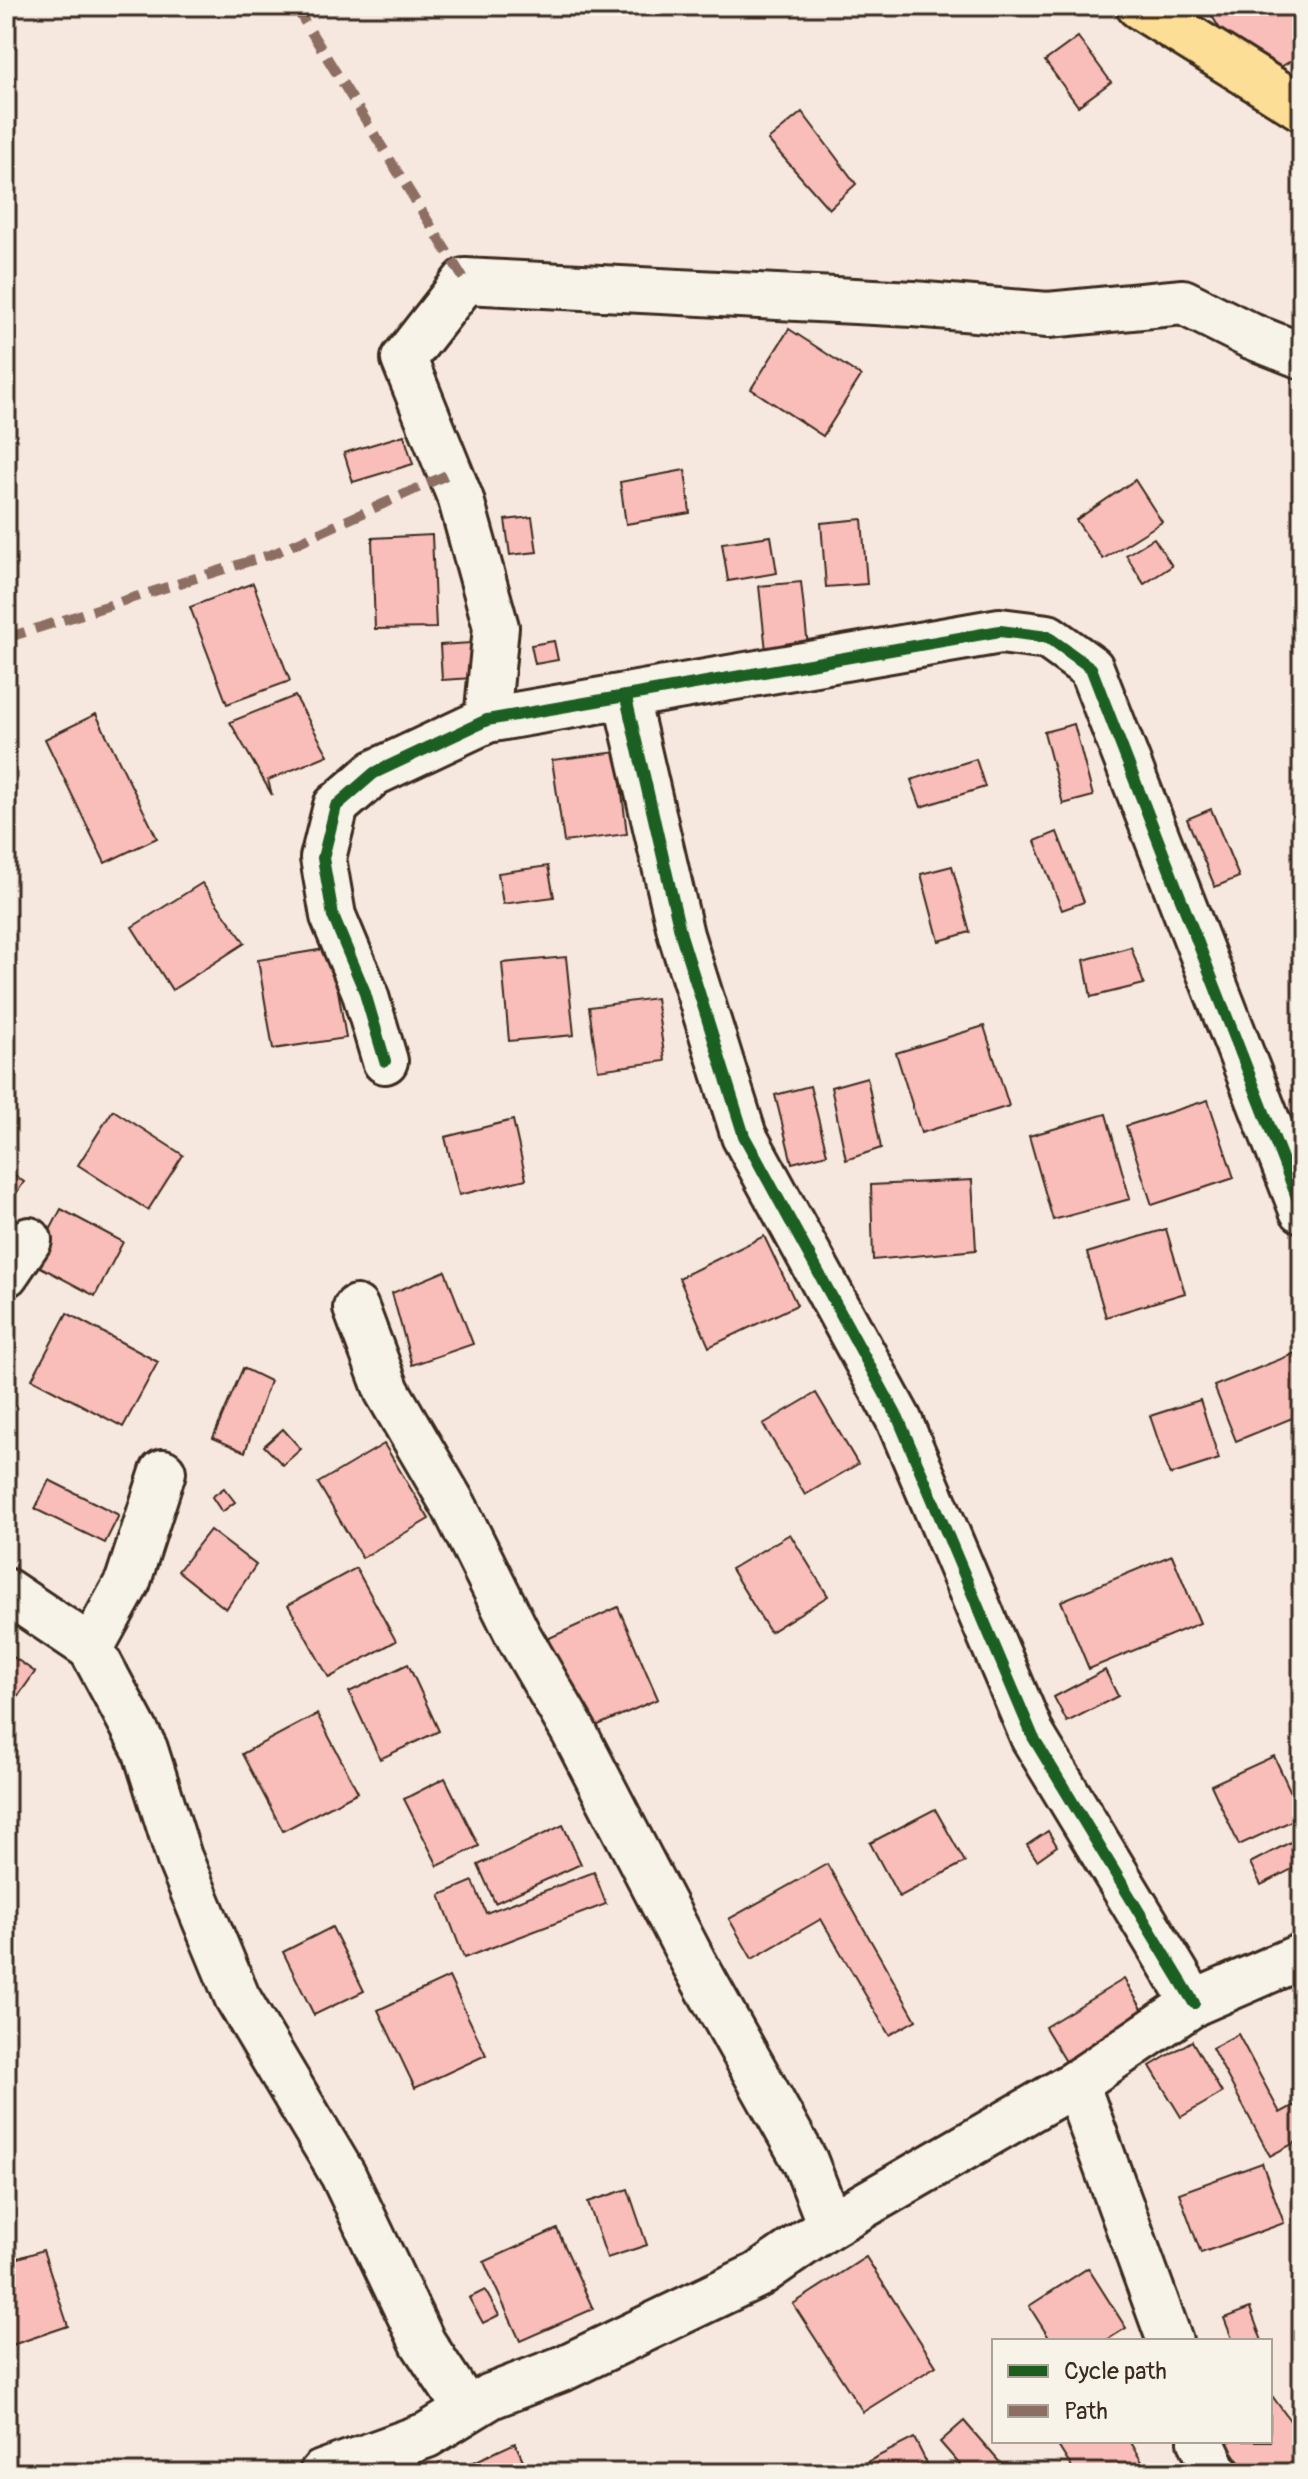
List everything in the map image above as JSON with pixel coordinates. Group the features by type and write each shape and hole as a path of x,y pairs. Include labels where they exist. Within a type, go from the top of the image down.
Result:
{"highway":[{"path":"1139,6 1302,108"}],"street":[{"path":"487,720 496,627 461,500 404,359 465,281 913,304 1048,315 1183,302 1251,336 1302,356"},
{"path":"385,1061 364,990 333,916 323,858 336,806 374,773 487,720 1000,631 1048,637 1091,668 1302,1210"},
{"path":"626,698 681,935 744,1136 899,1420 1033,1737 1194,2003"},
{"path":"356,1308 387,1391 454,1506 519,1637 574,1732 693,1961 805,2161 830,2225"},
{"path":"91,1648 128,1581 163,1472"},
{"path":"6,1591 91,1648 145,1749 179,1857 237,1997 343,2175 423,2343 467,2410"},
{"path":"322,2473 427,2435 467,2410 758,2275 830,2225 1076,2083 1194,2003 1302,1956"},
{"path":"1076,2083 1169,2339"},
{"path":"1202,2443 1216,2473"}],"building":[{"path":"1206,6 1295,6 1302,18 1302,54 1253,84"},
{"path":"1078,37 1111,82 1078,106 1045,61"},
{"path":"802,112 856,184 829,209 768,140"},
{"path":"789,329 861,376 823,436 751,389"},
{"path":"404,435 413,464 353,482 344,453"},
{"path":"685,470 690,513 626,524 620,482"},
{"path":"1135,480 1162,522 1103,559 1076,520"},
{"path":"532,517 537,552 510,555 505,520"},
{"path":"862,519 867,584 826,587 821,523"},
{"path":"432,535 436,628 375,629 372,538"},
{"path":"771,536 777,573 728,581 722,543"},
{"path":"1154,538 1172,566 1144,584 1126,555"},
{"path":"801,582 809,656 767,660 759,586"},
{"path":"253,583 290,681 227,704 190,607"},
{"path":"554,641 558,660 535,664 531,645"},
{"path":"471,643 473,678 442,680 440,645"},
{"path":"295,696 328,755 268,780 272,795 230,722"},
{"path":"96,714 157,838 105,863 45,739"},
{"path":"1074,724 1093,796 1063,804 1044,732"},
{"path":"617,752 627,834 564,842 552,760"},
{"path":"976,759 985,787 921,807 911,780"},
{"path":"1211,809 1239,877 1215,887 1187,819"},
{"path":"1057,832 1084,902 1062,910 1035,841"},
{"path":"548,866 554,897 503,904 498,873"},
{"path":"952,866 970,932 939,941 921,874"},
{"path":"202,883 245,943 172,990 132,927"},
{"path":"1131,947 1144,984 1091,997 1084,960"},
{"path":"331,948 346,1038 273,1049 258,960"},
{"path":"566,957 574,1035 509,1041 502,963"},
{"path":"656,998 665,1061 598,1070 589,1007"},
{"path":"984,1026 1009,1106 921,1133 896,1053"},
{"path":"867,1077 881,1148 846,1160 831,1087"},
{"path":"810,1086 827,1154 792,1163 775,1095"},
{"path":"1208,1100 1234,1178 1152,1205 1126,1126"},
{"path":"113,1110 183,1155 148,1210 78,1165"},
{"path":"1106,1114 1130,1199 1053,1220 1029,1136"},
{"path":"513,1120 526,1179 459,1195 445,1137"},
{"path":"6,1169 24,1182 6,1208"},
{"path":"972,1180 976,1250 873,1260 871,1185"},
{"path":"61,1209 123,1242 95,1296 33,1263"},
{"path":"1166,1229 1185,1293 1106,1317 1087,1253"},
{"path":"764,1236 797,1305 709,1347 679,1278"},
{"path":"445,1271 473,1344 412,1365 392,1293"},
{"path":"67,1313 158,1362 123,1427 32,1379"},
{"path":"1298,1352 1302,1362 1302,1414 1236,1441 1214,1386"},
{"path":"243,1368 270,1381 245,1452 213,1438"},
{"path":"816,1393 858,1464 805,1495 763,1424"},
{"path":"1200,1400 1219,1459 1170,1475 1150,1416"},
{"path":"283,1429 301,1449 283,1465 264,1446"},
{"path":"384,1444 429,1519 362,1558 318,1483"},
{"path":"49,1480 119,1515 105,1543 35,1509"},
{"path":"224,1488 235,1502 222,1512 212,1497"},
{"path":"210,1530 256,1565 226,1609 178,1571"},
{"path":"790,1534 828,1596 770,1632 731,1569"},
{"path":"1172,1555 1200,1623 1089,1669 1061,1601"},
{"path":"356,1568 396,1641 329,1678 288,1605"},
{"path":"618,1607 658,1699 587,1730 547,1639"},
{"path":"6,1652 35,1672 6,1713"},
{"path":"408,1664 439,1731 380,1759 349,1692"},
{"path":"1105,1670 1118,1696 1067,1722 1054,1697"},
{"path":"317,1714 358,1792 283,1831 242,1754"},
{"path":"1274,1756 1302,1816 1239,1845 1211,1785"},
{"path":"445,1778 479,1846 438,1866 404,1799"},
{"path":"935,1809 965,1862 899,1897 870,1843"},
{"path":"563,1825 581,1864 495,1903 478,1865"},
{"path":"1048,1831 1057,1846 1037,1860 1027,1845"},
{"path":"1302,1836 1302,1864 1261,1885 1250,1863"},
{"path":"827,1864 916,2020 889,2035 821,1919 752,1959 729,1919"},
{"path":"594,1872 606,1904 464,1958 440,1895 473,1881 486,1913"},
{"path":"332,1927 364,1991 314,2015 283,1952"},
{"path":"449,1977 486,2055 415,2088 378,2010"},
{"path":"1124,1979 1147,2017 1068,2065 1045,2027"},
{"path":"1238,2034 1280,2113 1302,2101 1302,2139 1270,2156 1212,2048"},
{"path":"1192,2041 1222,2093 1181,2117 1150,2066"},
{"path":"1262,2163 1284,2223 1201,2253 1179,2193"},
{"path":"628,2189 647,2245 607,2258 588,2202"},
{"path":"557,2229 593,2309 520,2341 484,2262"},
{"path":"43,2250 68,2326 6,2347 6,2262"},
{"path":"866,2257 936,2366 863,2412 793,2304"},
{"path":"1088,2268 1126,2328 1108,2339 1050,2339 1029,2306"},
{"path":"485,2290 499,2315 483,2323 469,2298"},
{"path":"1250,2308 1261,2339 1232,2339 1224,2318"},
{"path":"1272,2396 1302,2437 1301,2473 1248,2473 1226,2443 1272,2443"},
{"path":"964,2421 1002,2465 993,2473 967,2473 940,2442"},
{"path":"914,2438 932,2473 867,2473 863,2464"},
{"path":"515,2443 529,2473 450,2473"},
{"path":"1056,2443 1130,2443 1149,2473 1075,2473"}],"marked path":[{"path":"295,6 465,281"},
{"path":"6,638 275,553 451,473"}],"cycle path":[{"path":"385,1061 364,990 333,916 323,858 336,806 374,773 487,720 1000,631 1048,637 1091,668 1302,1210"},
{"path":"626,698 681,935 744,1136 899,1420 1033,1737 1194,2003"}]}
